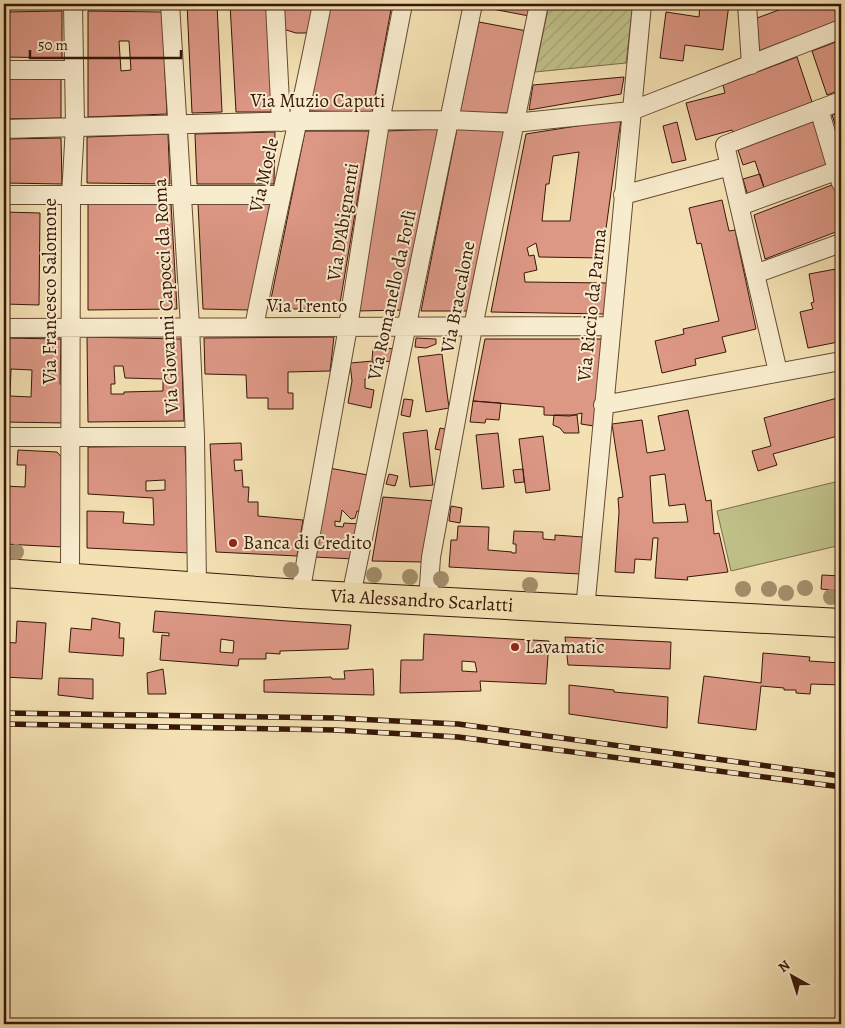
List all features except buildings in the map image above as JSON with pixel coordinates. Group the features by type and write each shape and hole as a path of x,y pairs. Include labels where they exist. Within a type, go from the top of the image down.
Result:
{"main road":[{"name":"Via Alessandro Scarlatti","path":"4,573 300,594 841,623"}],"street":[{"name":"Via Francesco Salomone","path":"70,579 71,196 75,126 72,70 73,4"},
{"name":"Via Giovanni Capocci da Roma","path":"170,4 190,326 195,436 197,586"},
{"path":"275,4 281,122"},
{"name":"Via Moele","path":"254,327 280,195 299,121 322,4"},
{"name":"Via D'Abignenti","path":"300,594 348,327 380,122 403,4"},
{"name":"Via Romanello da Forlì","path":"352,596 474,4"},
{"name":"Via Braccalone","path":"428,600 431,556 473,327 539,4"},
{"name":"Via Riccio da Parma","path":"585,610 642,4"},
{"path":"747,4 751,65"},
{"name":"Via Muzio Caputi","path":"4,129 299,121 380,122 451,120 514,123 632,111 841,29"},
{"path":"4,70 72,70"},
{"path":"778,372 725,145 841,101"},
{"path":"740,206 840,174 819,109"},
{"path":"624,195 730,166"},
{"path":"4,195 280,195"},
{"path":"755,274 841,243"},
{"name":"Via Trento","path":"4,328 611,326"},
{"path":"603,405 841,361"},
{"path":"4,437 195,436"}],"green space":[{"path":"549,4 633,4 626,63 535,72"},
{"path":"835,482 841,508 841,545 731,571 717,511"}],"railway":[{"path":"4,713 334,718 458,724 841,776"},
{"path":"4,724 335,730 458,737 841,787"}],"place":[{"name":"Banca di Credito","path":"233,543"},
{"name":"Lavamatic","path":"515,647"}]}
